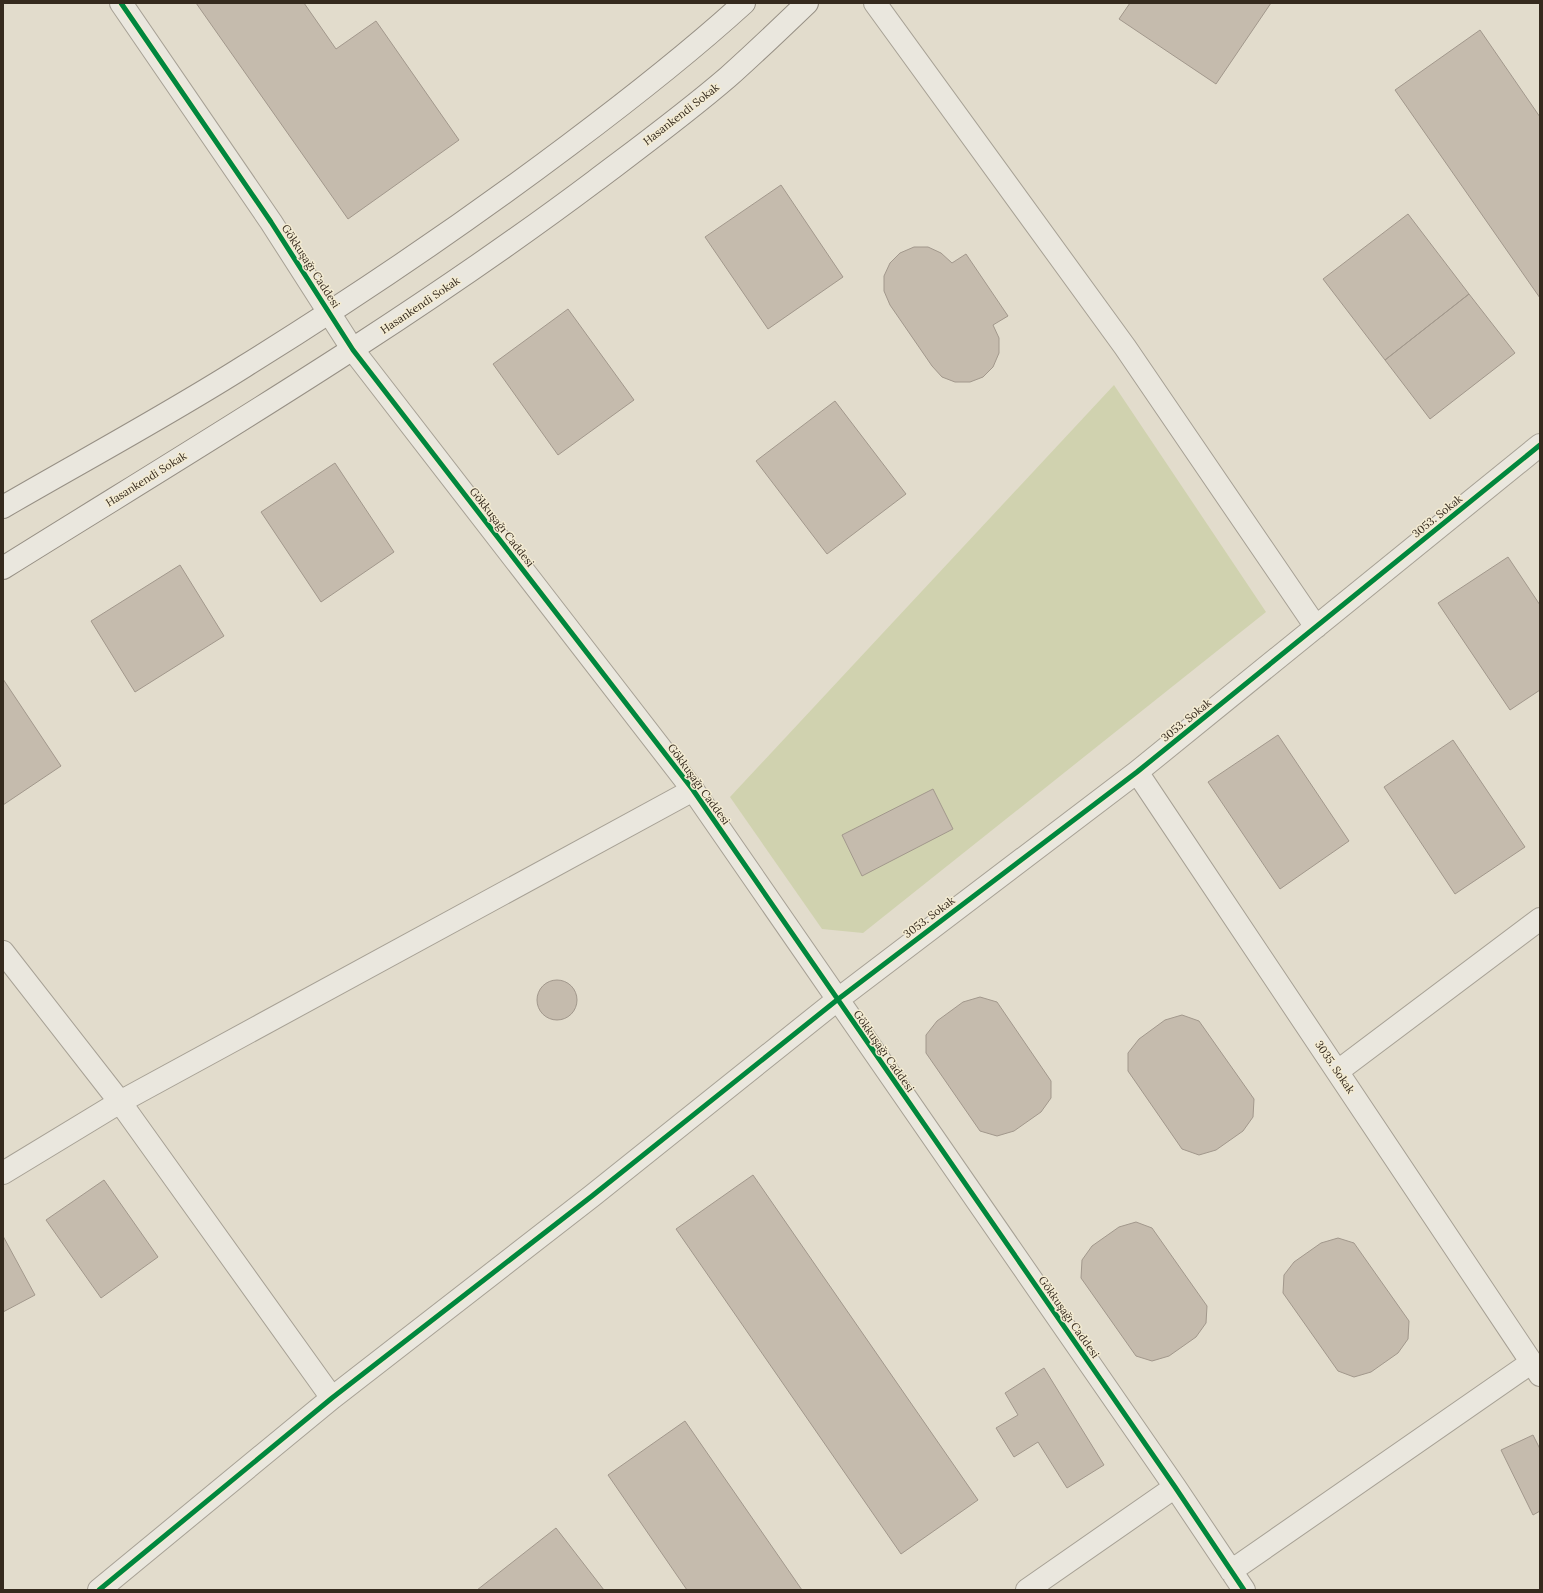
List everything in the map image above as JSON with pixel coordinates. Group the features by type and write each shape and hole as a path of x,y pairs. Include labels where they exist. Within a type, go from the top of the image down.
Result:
{"street":[{"name":"Gökkuşağı Caddesi","path":"121,3 271,222 353,350 693,790 836,1000 1244,1590"},
{"path":"3,507 192,398 330,313 461,224 551,158 692,49 744,3"},
{"name":"Hasankendi Sokak","path":"3,568 353,350 486,260 607,172 728,77 807,3"},
{"path":"875,3 1125,347 1316,627"},
{"name":"3053. Sokak","path":"99,1590 332,1398 586,1201 836,1000 1137,772 1539,448"},
{"name":"3035. Sokak","path":"1137,772 1536,1368"},
{"path":"3,1173 120,1102 693,790"},
{"path":"1338,1071 1540,919"},
{"path":"3,952 120,1102 332,1398"},
{"path":"1231,1571 1536,1368"},
{"path":"1027,1590 1174,1487"}],"green space":[{"path":"1114,385 1266,612 863,933 822,929 730,797"}],"building":[{"path":"196,3 304,3 336,49 376,21 459,140 348,219"},
{"path":"1130,3 1271,3 1216,84 1119,19"},
{"path":"1480,30 1540,117 1540,298 1395,90"},
{"path":"781,185 843,277 768,329 705,237"},
{"path":"1408,214 1469,294 1385,360 1323,279"},
{"path":"914,247 928,247 941,253 952,263 966,254 1008,316 993,325 999,338 999,353 993,367 983,377 970,382 955,382 942,377 932,366 890,305 884,291 884,276 890,263 900,253"},
{"path":"1469,294 1515,353 1430,419 1385,360"},
{"path":"568,309 634,400 558,455 493,364"},
{"path":"835,401 906,494 827,554 756,461"},
{"path":"335,463 394,552 321,602 261,512"},
{"path":"1508,557 1540,605 1540,690 1510,710 1438,603"},
{"path":"180,565 224,636 135,692 91,621"},
{"path":"3,679 61,766 3,805"},
{"path":"1278,735 1349,841 1280,889 1208,782"},
{"path":"1453,740 1525,847 1455,894 1384,787"},
{"path":"933,789 953,829 862,876 842,835"},
{"path":"557,980 565,982 571,986 575,992 577,1000 575,1008 571,1014 565,1018 557,1020 549,1018 543,1014 539,1008 537,1000 539,992 543,986 549,982"},
{"path":"980,997 997,1002 1051,1081 1051,1098 1041,1112 1014,1131 997,1136 980,1131 926,1053 926,1035 937,1021 963,1002"},
{"path":"1182,1015 1199,1021 1254,1099 1253,1117 1243,1131 1216,1150 1199,1155 1182,1149 1128,1071 1128,1053 1139,1039 1165,1020"},
{"path":"753,1175 978,1500 901,1554 676,1229"},
{"path":"104,1180 158,1257 101,1298 46,1220"},
{"path":"1136,1222 1152,1228 1207,1306 1206,1323 1196,1337 1169,1356 1152,1361 1136,1356 1081,1278 1082,1260 1092,1246 1119,1227"},
{"path":"3,1236 35,1295 3,1312"},
{"path":"1338,1238 1354,1243 1409,1321 1408,1339 1398,1353 1371,1372 1354,1377 1338,1371 1283,1293 1284,1275 1294,1262 1321,1243"},
{"path":"1044,1368 1104,1465 1067,1488 1038,1442 1014,1457 996,1428 1018,1415 1005,1393"},
{"path":"685,1421 802,1590 687,1590 608,1475"},
{"path":"1533,1435 1540,1449 1540,1511 1533,1515 1501,1450"},
{"path":"556,1528 604,1590 477,1590"}],"cycle path":[{"path":"121,3 271,222 353,350 693,790 1175,1487 1244,1590"},
{"path":"99,1590 332,1398 592,1196 837,1000 1137,772 1540,445"}]}
